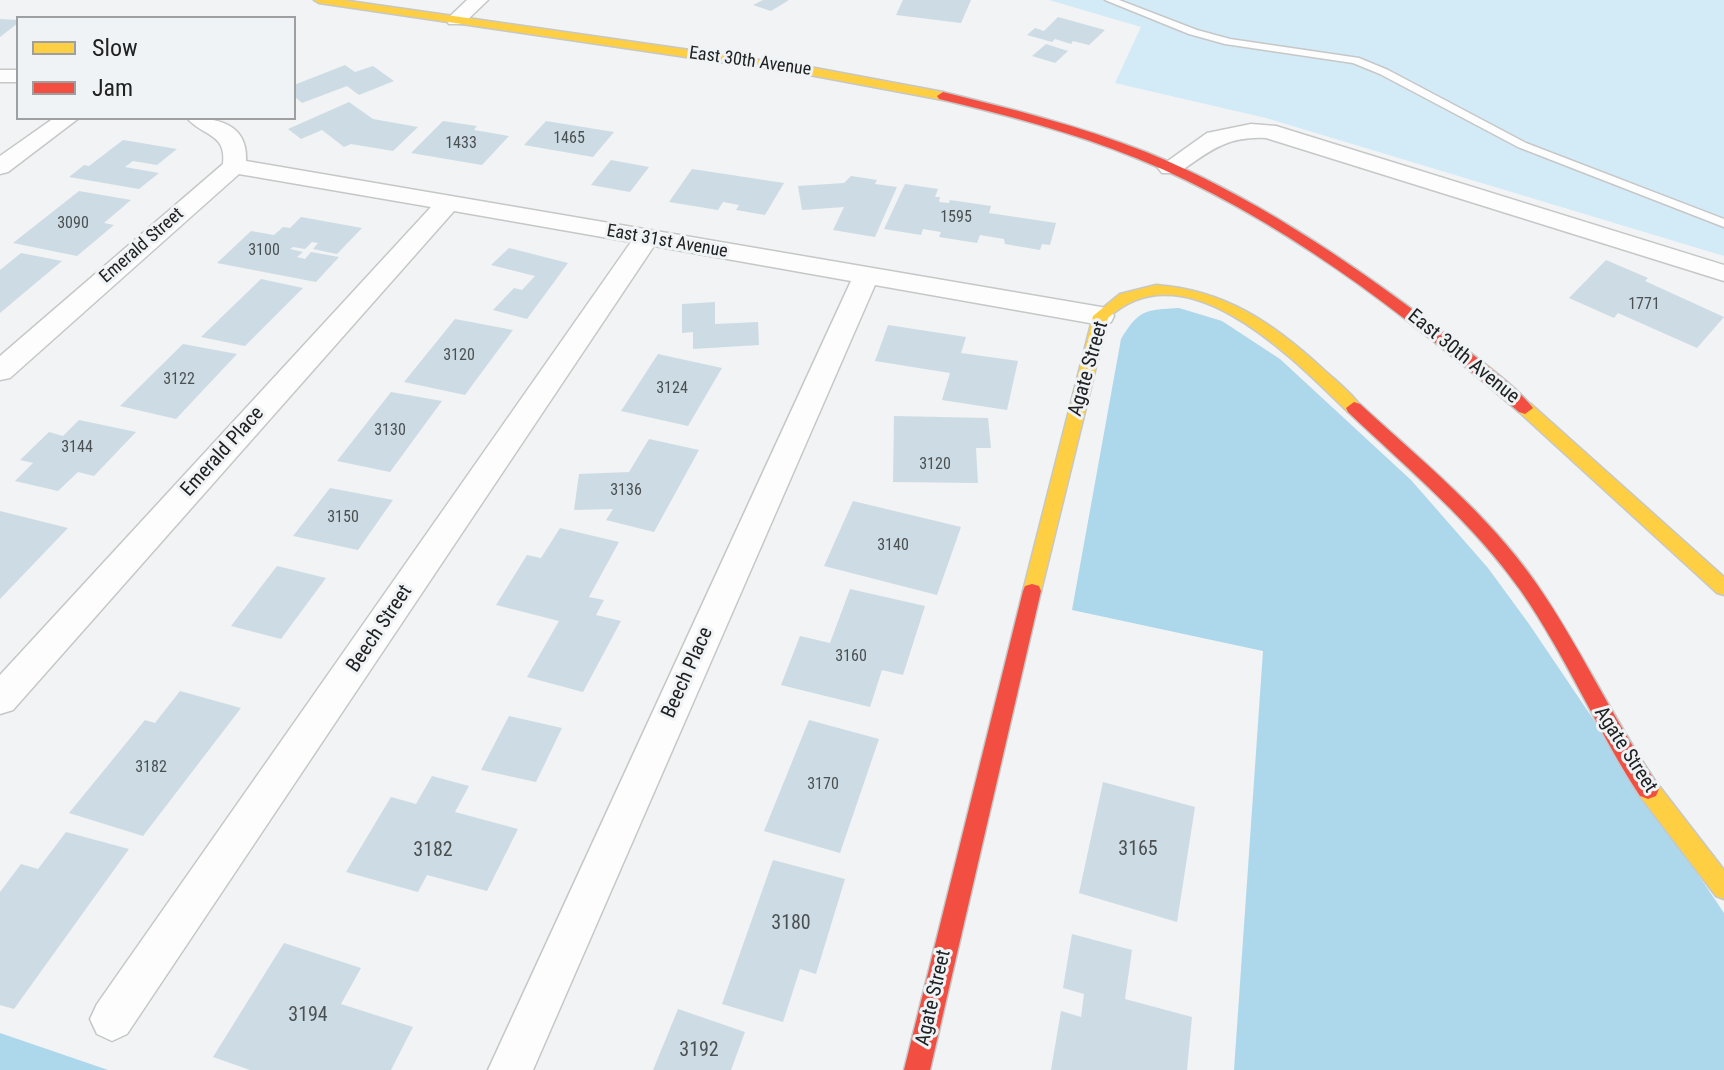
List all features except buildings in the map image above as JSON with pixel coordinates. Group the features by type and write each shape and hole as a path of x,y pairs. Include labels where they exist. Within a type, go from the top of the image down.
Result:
{"main road":[{"name":"East 30th Avenue","path":"319,0 854,77 946,94 1092,136 1170,168 1266,218 1368,282 1472,359 1724,588"},
{"name":"Agate Street","path":"917,1070 1012,670 1101,316 1122,298 1139,292 1170,291 1201,297 1233,310 1311,368 1469,515 1528,589 1620,747 1692,851 1724,888"}],"street":[{"path":"456,20 478,0"},
{"path":"0,167 65,120"},
{"path":"202,120 232,139 237,153 234,166"},
{"path":"1170,168 1221,133 1239,129 1268,131 1724,273"},
{"name":"East 31st Avenue","path":"234,166 1101,316"},
{"name":"Emerald Street","path":"0,371 234,166"},
{"name":"Emerald Place","path":"0,699 447,204"},
{"name":"Beech Street","path":"112,1019 647,238"},
{"name":"Beech Place","path":"510,1070 866,276"}],"lane":[{"path":"1110,0 1215,38 1325,53 1369,65 1522,145 1724,223"}],"shaded area":[{"path":"1049,0 1724,0 1724,256 1266,118 1115,83 1141,27"},
{"path":"1179,308 1222,321 1280,359 1411,480 1488,568 1529,624 1724,913 1724,1070 1234,1070 1263,651 1072,610 1121,339 1144,313"},
{"path":"0,1033 108,1070 0,1070"}],"traffic: slow":[{"path":"319,0 815,72 943,96"},
{"path":"1032,591 1101,316 1125,297 1156,289 1188,292 1220,303 1280,341 1354,408"},
{"path":"1525,408 1724,588"},
{"path":"1648,789 1724,888"}],"traffic: jam":[{"path":"943,96 1086,135 1142,155 1218,191 1311,245 1355,275 1442,339 1525,408"},
{"path":"1354,408 1446,494 1510,563 1545,613 1616,740 1648,789"},
{"path":"917,1070 1032,591"}]}
